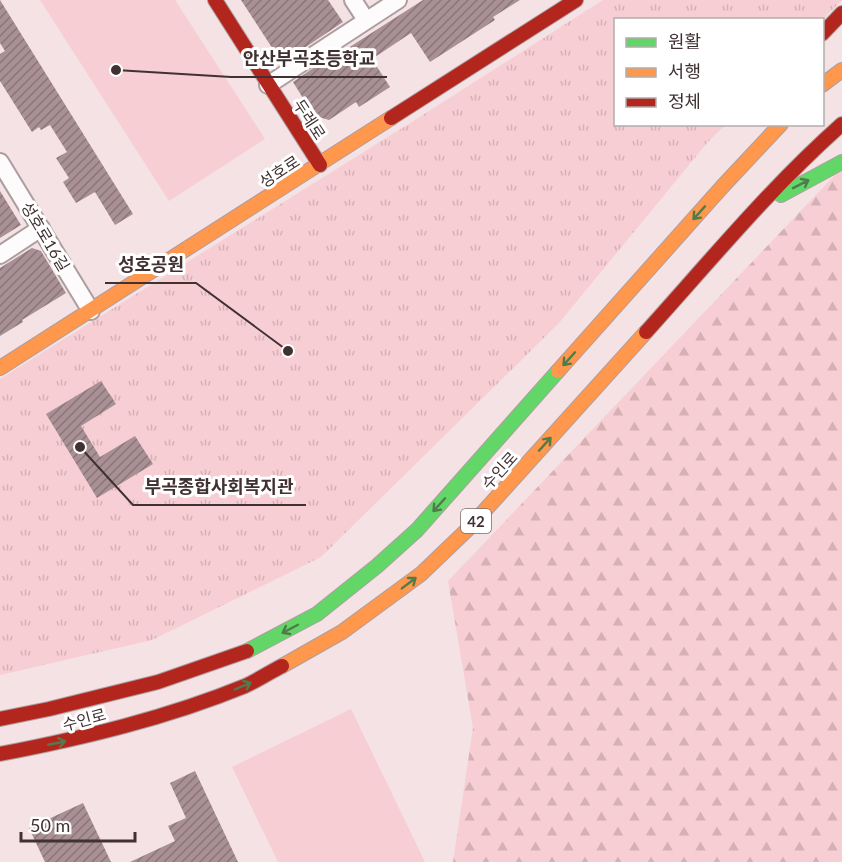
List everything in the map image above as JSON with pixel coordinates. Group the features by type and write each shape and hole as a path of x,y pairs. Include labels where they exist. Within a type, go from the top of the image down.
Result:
{"main road":[{"name":"두레로","path":"215,0 320,165"},
{"name":"성호로","path":"0,368 576,0"},
{"path":"824,32 842,13"},
{"path":"824,84 842,70"},
{"name":"수인로","path":"0,754 66,741 163,715 247,685 342,632 421,574 468,529 760,206 816,147 842,124"},
{"name":"수인로","path":"0,719 49,710 158,682 245,652 317,614 377,566 417,530 722,187 779,126"},
{"path":"722,187 744,145"},
{"path":"760,206 842,162"}],"street":[{"path":"353,0 366,20"},
{"path":"268,85 398,0"},
{"name":"성호로16길","path":"0,162 91,311"},
{"path":"0,255 41,228"}],"green space":[{"path":"40,0 175,0 265,139 169,201"},
{"path":"603,0 842,0 824,18 614,18 614,126 724,126 707,143 559,323 321,557 152,640 0,675 0,379"},
{"path":"842,172 842,862 453,862 473,728 448,581 836,174"},
{"path":"351,709 425,862 278,862 232,767"}],"building":[{"path":"0,0 133,214 115,225 95,192 76,203 63,182 69,178 56,158 67,152 50,125 41,130 39,127 32,132 0,81 0,54 5,51 0,43"},
{"path":"241,0 328,0 343,22 282,63"},
{"path":"423,0 520,0 493,17 495,20 430,62 411,33 372,59 390,87 359,107 356,102 329,120 319,117 309,102 306,103 293,82"},
{"path":"0,191 21,225 0,238"},
{"path":"32,248 41,251 66,293 0,336 0,268"},
{"path":"101,381 116,404 81,426 100,457 135,436 153,464 97,498 46,414"},
{"path":"195,771 238,862 130,862 175,841 168,826 186,818 170,783"},
{"path":"83,803 111,862 45,862 29,828"}],"traffic: fast":[{"path":"781,195 842,162"},
{"path":"247,651 317,614 377,566 417,530 558,371"}],"traffic: slow":[{"path":"824,84 842,70"},
{"path":"0,368 391,118"},
{"path":"558,371 779,126"},
{"path":"282,666 342,632 421,574 468,529 646,332"}],"traffic: jam":[{"path":"215,0 320,165"},
{"path":"391,118 576,0"},
{"path":"824,32 842,13"},
{"path":"646,332 790,173 842,124"},
{"path":"0,719 158,682 247,651"},
{"path":"0,754 93,734 185,708 245,686 282,666"}],"place":[{"name":"안산부곡초등학교","path":"116,70"},
{"name":"성호공원","path":"288,351"},
{"name":"부곡종합사회복지관","path":"80,447"}]}
